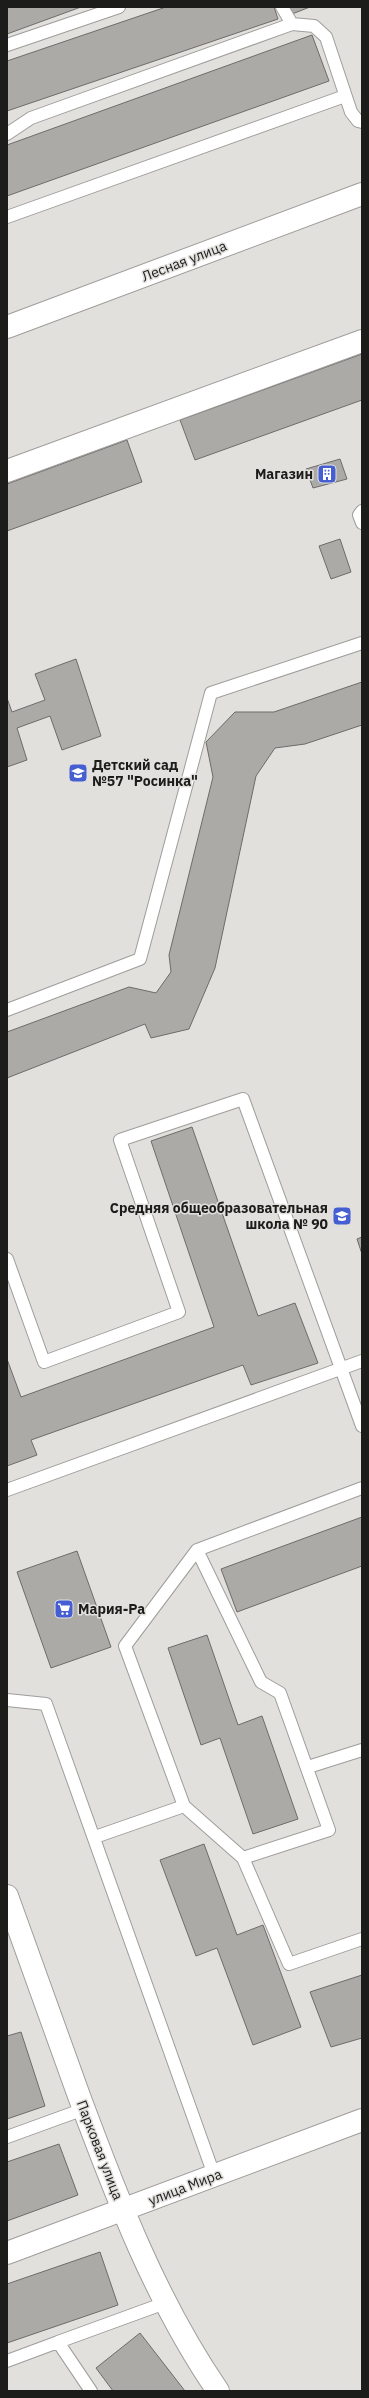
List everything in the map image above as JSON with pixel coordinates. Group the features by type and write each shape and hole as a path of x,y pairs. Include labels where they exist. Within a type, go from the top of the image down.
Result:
{"street":[{"name":"Лесная улица","path":"7,327 362,194"},
{"path":"7,471 362,341"},
{"name":"Парковая улица","path":"7,1896 123,2212 165,2303 201,2366 218,2391"},
{"name":"улица Мира","path":"7,2254 123,2212 214,2175 362,2120"}],"lane":[{"path":"7,45 119,7"},
{"path":"282,7 292,24"},
{"path":"7,134 32,118 292,24 314,26 326,37 351,112 358,121 362,122"},
{"path":"7,217 345,96"},
{"path":"362,511 359,515 362,524"},
{"path":"7,1010 140,959 211,693 362,643"},
{"path":"7,1259 44,1362 179,1312 120,1140 243,1099 362,1426"},
{"path":"7,1490 362,1361"},
{"path":"362,1488 196,1550 125,1646 184,1806 243,1858 289,1964 362,1939"},
{"path":"196,1550 261,1682 280,1693 329,1830 243,1858"},
{"path":"7,1700 46,1704 95,1837 214,2175"},
{"path":"308,1768 362,1750"},
{"path":"95,1837 184,1806"},
{"path":"7,2137 84,2109"},
{"path":"7,2361 165,2303"},
{"path":"58,2342 91,2391"}],"building":[{"path":"7,7 81,7 7,34"},
{"path":"166,7 274,7 278,19 7,111 7,61"},
{"path":"289,7 310,7 292,14"},
{"path":"312,35 329,81 7,196 7,145"},
{"path":"362,354 362,400 195,460 180,420"},
{"path":"127,440 142,482 7,531 7,484"},
{"name":"Магазин","path":"340,459 347,479 313,488 306,469"},
{"path":"340,539 351,572 331,579 319,546"},
{"path":"76,659 101,736 62,750 50,716 17,728 27,760 7,767 7,698 12,712 45,700 35,674"},
{"path":"362,682 362,725 305,744 275,748 256,776 215,968 189,1029 151,1038 145,1024 7,1078 7,1032 129,987 156,993 171,972 169,955 213,777 206,742 235,712 274,712"},
{"path":"192,1127 258,1316 295,1303 318,1363 251,1385 243,1365 31,1440 37,1455 7,1466 7,1359 21,1397 214,1327 151,1141"},
{"path":"362,1237 362,1254 357,1239"},
{"path":"362,1517 362,1566 237,1612 221,1569"},
{"name":"Мария-Ра","path":"77,1551 111,1647 51,1668 17,1572"},
{"path":"207,1635 238,1725 262,1716 298,1819 253,1834 220,1738 201,1745 168,1648"},
{"path":"204,1844 237,1935 263,1925 301,2027 253,2045 217,1948 196,1956 160,1860"},
{"path":"362,1975 362,2038 331,2047 310,1992"},
{"path":"21,2032 45,2106 7,2119 7,2036"},
{"path":"59,2144 78,2195 7,2221 7,2162"},
{"path":"100,2252 118,2305 7,2343 7,2284"},
{"path":"140,2333 185,2391 113,2391 96,2368"}],"place":[{"name":"Магазин","path":"327,474"},
{"name":"Детский сад №57 \"Росинка\"","path":"78,773"},
{"name":"Средняя общеобразовательная школа № 90","path":"342,1216"},
{"name":"Мария-Ра","path":"64,1609"}]}
